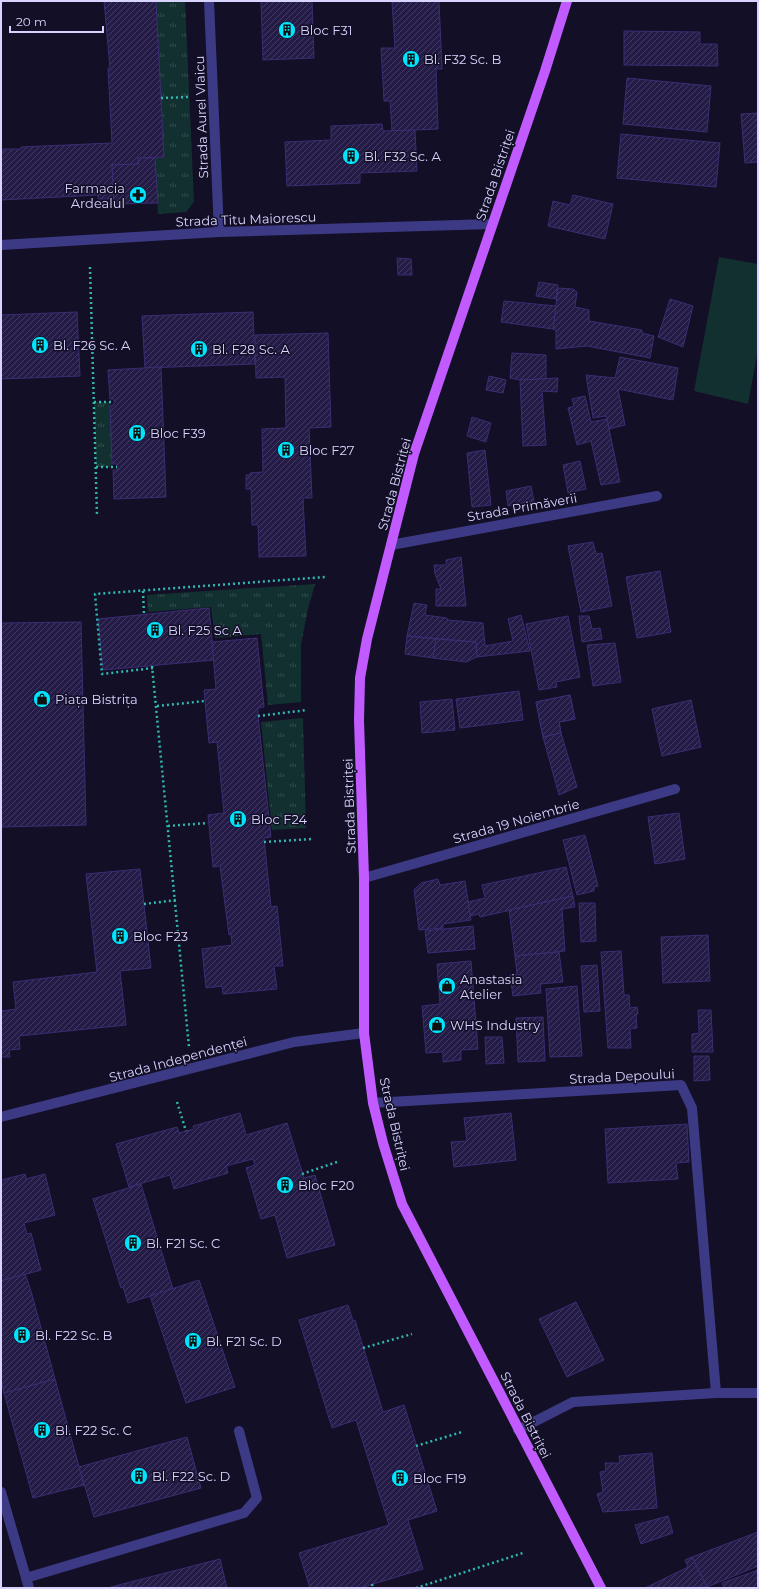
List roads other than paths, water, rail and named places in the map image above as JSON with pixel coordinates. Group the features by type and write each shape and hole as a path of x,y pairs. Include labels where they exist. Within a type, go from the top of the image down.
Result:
{"main road":[{"name":"Strada Bistriței","path":"567,1 545,71 414,454 367,639 360,678 359,720 364,878 364,1033 373,1103 383,1143 402,1204 601,1588"}],"street":[{"name":"Strada Aurel Vlaicu","path":"209,1 219,232"},
{"name":"Strada Titu Maiorescu","path":"1,245 219,232 492,224"},
{"name":"Strada Primăverii","path":"391,545 657,496"},
{"name":"Strada 19 Noiembrie","path":"364,878 675,789"},
{"name":"Strada Independenței","path":"1,1117 294,1042 364,1033"},
{"name":"Strada Depoului","path":"373,1103 681,1085 692,1108 716,1393"},
{"path":"518,1430 573,1402 716,1393 758,1393"},
{"path":"1,1492 27,1583 244,1513 257,1498 240,1431"}],"place":[{"name":"Bloc F31","path":"287,30"},
{"name":"Bl. F32 Sc. B","path":"411,59"},
{"name":"Bl. F32 Sc. A","path":"351,156"},
{"name":"Farmacia Ardealul","path":"138,195"},
{"name":"Bl. F26 Sc. A","path":"40,345"},
{"name":"Bl. F28 Sc. A","path":"199,349"},
{"name":"Bloc F39","path":"137,433"},
{"name":"Bloc F27","path":"286,450"},
{"name":"Bl. F25 Sc A","path":"155,630"},
{"name":"Piața Bistrița","path":"42,699"},
{"name":"Bloc F24","path":"238,819"},
{"name":"Bloc F23","path":"120,936"},
{"name":"Anastasia Atelier","path":"447,986"},
{"name":"WHS Industry","path":"437,1025"},
{"name":"Bloc F20","path":"285,1185"},
{"name":"Bl. F21 Sc. C","path":"133,1243"},
{"name":"Bl. F22 Sc. B","path":"22,1335"},
{"name":"Bl. F21 Sc. D","path":"193,1341"},
{"name":"Bl. F22 Sc. C","path":"42,1430"},
{"name":"Bl. F22 Sc. D","path":"139,1476"},
{"name":"Bloc F19","path":"400,1478"}]}
